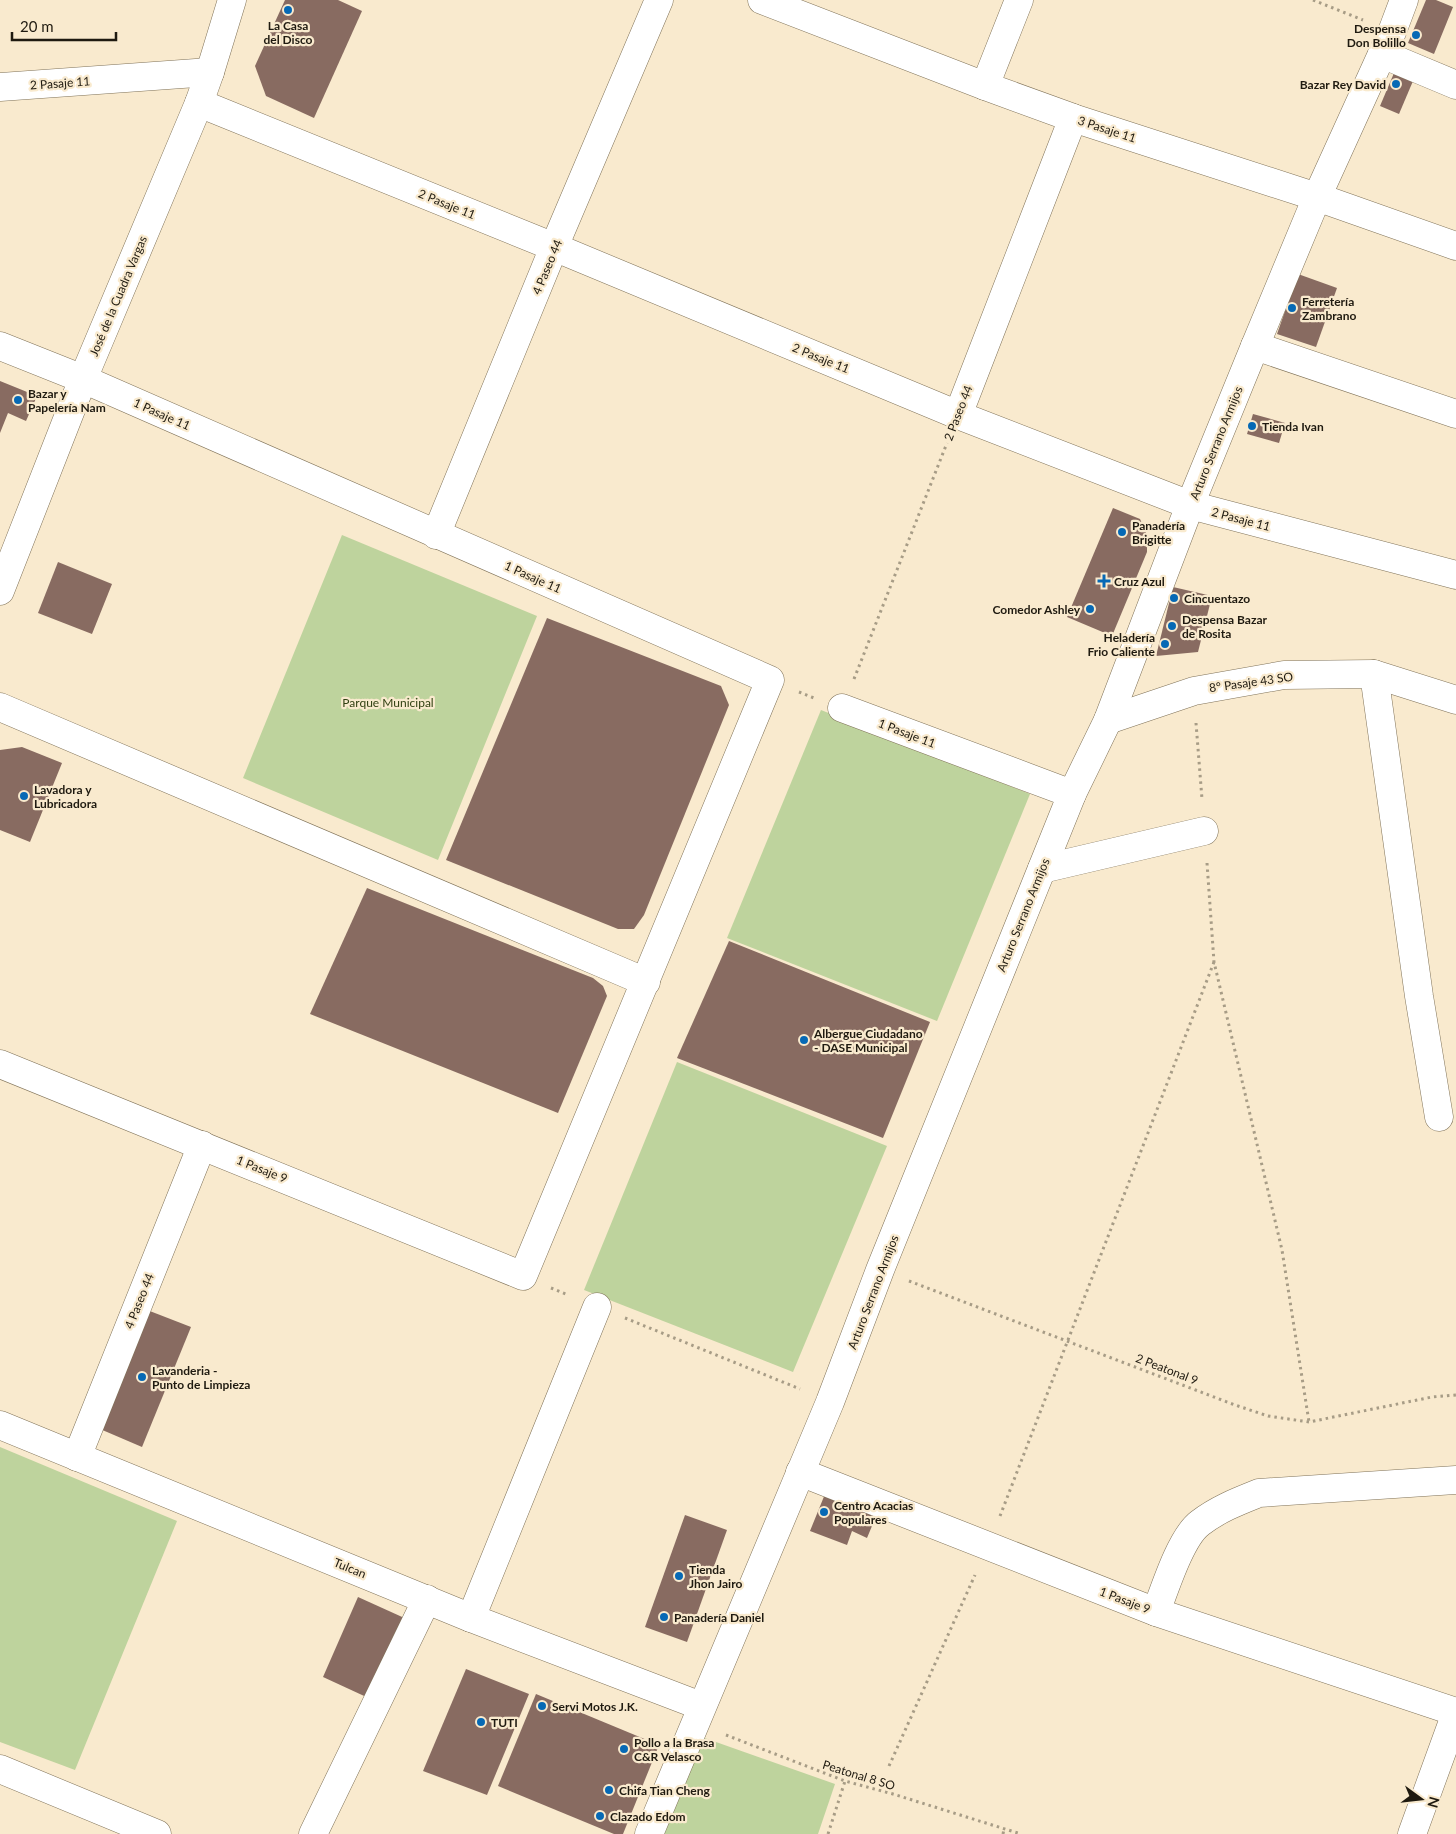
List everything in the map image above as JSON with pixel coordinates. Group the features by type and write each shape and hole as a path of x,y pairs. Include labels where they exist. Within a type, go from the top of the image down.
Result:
{"street":[{"name":"José de la Cuadra Vargas","path":"0,591 83,379 199,103 232,0"},
{"name":"4 Paseo 44","path":"436,534 659,0"},
{"name":"3 Pasaje 11","path":"762,0 804,8 985,86 1073,118 1317,197 1456,246"},
{"path":"985,86 1019,0"},
{"name":"Arturo Serrano Armijos","path":"649,1834 830,1402 880,1270 1072,794 1108,720 1190,505 1255,346 1317,197 1387,43 1404,0"},
{"path":"1387,43 1456,85"},
{"name":"2 Pasaje 11","path":"0,87 210,72"},
{"name":"2 Pasaje 11","path":"199,103 958,415 1190,505 1456,575"},
{"name":"2 Paseo 44","path":"958,415 1073,118"},
{"name":"1 Pasaje 11","path":"0,346 83,379 770,680"},
{"path":"1255,346 1456,414"},
{"path":"1374,674 1419,996 1439,1117"},
{"name":"8° Pasaje 43 SO","path":"1108,720 1194,690 1284,675 1374,674 1456,700"},
{"path":"523,1276 770,680"},
{"path":"0,707 646,982"},
{"name":"1 Pasaje 11","path":"842,708 1072,794"},
{"path":"1042,869 1204,831"},
{"name":"1 Pasaje 9","path":"0,1064 523,1276"},
{"name":"4 Paseo 44","path":"77,1457 202,1145"},
{"path":"472,1618 598,1307"},
{"name":"Tulcan","path":"0,1425 427,1599 698,1714"},
{"name":"1 Pasaje 9","path":"800,1472 1156,1612 1456,1712"},
{"path":"1156,1612 1181,1548 1199,1524 1229,1505 1259,1493 1456,1480"},
{"path":"312,1834 427,1599"},
{"path":"1412,1834 1456,1712"},
{"path":"0,1769 157,1834"}],"path":[{"path":"1313,0 1387,43"},
{"name":"2 Paseo 44","path":"842,708 958,415"},
{"path":"770,680 842,708"},
{"path":"1194,690 1214,962 1282,1250 1309,1422"},
{"path":"889,1766 988,1546 1214,962"},
{"name":"2 Peatonal 9","path":"880,1270 1268,1416 1309,1422 1432,1397 1456,1395"},
{"path":"523,1276 830,1402"},
{"name":"Peatonal 8 SO","path":"698,1714 845,1782 893,1794 1021,1834"},
{"path":"828,1834 845,1782"},
{"path":"1003,1834 1004,1829"}],"green space":[{"name":"Parque Municipal","path":"342,535 537,616 438,860 243,778"},
{"path":"821,710 1030,794 937,1021 727,938"},
{"path":"677,1062 887,1146 793,1372 584,1290"},
{"path":"0,1447 177,1521 75,1770 0,1742"},
{"path":"699,1736 835,1784 818,1834 660,1834"}],"building":[{"path":"285,0 338,0 362,11 314,118 266,96 255,66"},
{"path":"1426,0 1436,0 1453,7 1434,54 1408,43"},
{"path":"1394,73 1413,81 1399,114 1380,106"},
{"path":"1298,274 1337,288 1316,347 1277,334"},
{"path":"0,381 37,396 26,421 8,413 0,433"},
{"path":"1253,414 1285,423 1279,443 1247,434"},
{"path":"1113,508 1140,519 1147,535 1147,552 1112,636 1067,617"},
{"path":"58,562 112,584 92,634 38,613"},
{"path":"1173,587 1212,596 1198,652 1156,656"},
{"path":"547,618 721,686 729,705 644,915 634,929 618,929 446,860"},
{"name":"Lavadora y Lubricadora","path":"22,747 62,763 30,842 0,830 0,750"},
{"path":"367,888 593,978 603,986 607,996 558,1113 310,1014"},
{"name":"Albergue Ciudadano - DASE Municipal","path":"729,941 930,1022 883,1138 677,1058"},
{"name":"Lavanderia - Punto de Limpieza","path":"142,1308 191,1327 142,1447 93,1426"},
{"path":"825,1494 877,1514 867,1538 852,1531 847,1545 810,1531"},
{"path":"685,1515 727,1530 687,1642 645,1627"},
{"path":"358,1597 411,1621 375,1701 323,1677"},
{"name":"TUTI","path":"466,1669 529,1694 487,1795 423,1771"},
{"path":"536,1694 659,1745 623,1834 614,1834 498,1786"}],"place":[{"name":"La Casa del Disco","path":"288,10"},
{"name":"Despensa Don Bolillo","path":"1416,35"},
{"name":"Bazar Rey David","path":"1396,84"},
{"name":"Ferretería Zambrano","path":"1292,308"},
{"name":"Bazar y Papelería Nam","path":"18,400"},
{"name":"Tienda Ivan","path":"1252,426"},
{"name":"Panadería Brigitte","path":"1122,532"},
{"name":"Cruz Azul","path":"1104,581"},
{"name":"Cincuentazo","path":"1174,598"},
{"name":"Comedor Ashley","path":"1090,609"},
{"name":"Despensa Bazar de Rosita","path":"1172,626"},
{"name":"Heladería Frio Caliente","path":"1165,644"},
{"name":"Lavadora y Lubricadora","path":"24,796"},
{"name":"Albergue Ciudadano - DASE Municipal","path":"804,1040"},
{"name":"Lavanderia - Punto de Limpieza","path":"142,1377"},
{"name":"Centro Acacias Populares","path":"824,1512"},
{"name":"Tienda Jhon Jairo","path":"679,1576"},
{"name":"Panadería Daniel","path":"664,1617"},
{"name":"Servi Motos J.K.","path":"542,1706"},
{"name":"TUTI","path":"481,1722"},
{"name":"Pollo a la Brasa C&R Velasco","path":"624,1749"},
{"name":"Chifa Tian Cheng","path":"609,1790"},
{"name":"Clazado Edom","path":"600,1816"}]}
